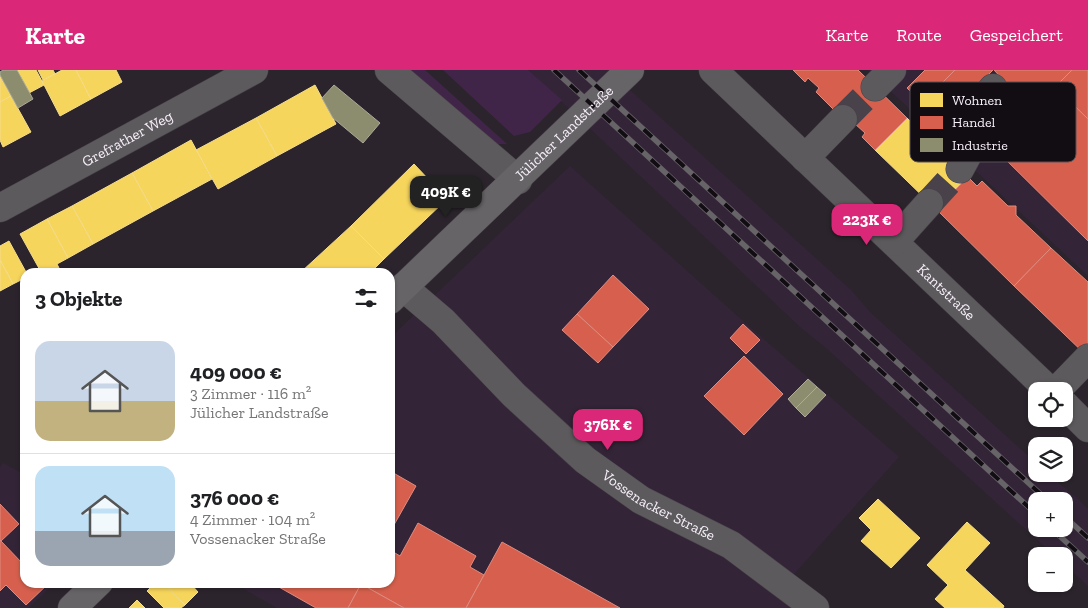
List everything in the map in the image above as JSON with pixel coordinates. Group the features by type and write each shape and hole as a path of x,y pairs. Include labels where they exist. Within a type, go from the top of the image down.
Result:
{"main road":[{"name":"Jülicher Landstraße","path":"397,294 518,180 630,70"},
{"path":"72,608 93,588"}],"street":[{"name":"Grefrather Weg","path":"0,208 254,70"},
{"path":"389,70 518,180"},
{"name":"Kantstraße","path":"713,70 1041,382"},
{"path":"806,158 843,119"},
{"path":"960,169 964,162"},
{"path":"894,242 929,203"},
{"name":"Vossenacker Straße","path":"397,294 443,321 514,395 585,460 640,500 731,546 815,608"},
{"path":"1065,382 1088,358"},
{"path":"1073,396 1088,380"},
{"path":"1073,414 1088,428"}],"shaded area":[{"path":"411,70 425,70 507,144 498,144 489,139"},
{"path":"443,70 528,70 562,100 530,132 514,136"},
{"path":"528,70 608,70 851,290 870,312 1028,456 1028,482 1058,482 1070,492 1028,492 1028,531 826,348 800,327"},
{"path":"868,70 1088,70 1088,276 966,162 1076,162 1076,82 910,82 910,109"},
{"path":"570,166 899,457 786,583 811,608 277,608 242,588 395,588 395,333"},
{"path":"3,463 20,472 20,588 50,588 28,608 0,608 0,467"},
{"path":"1073,495 1088,509 1088,586 1073,572 1073,547 1045,547 1034,537 1073,537"}],"building: Wohnen":[{"path":"17,70 36,70 44,85 29,93"},
{"path":"38,70 53,70 55,74 43,80"},
{"path":"62,70 76,70 91,99 60,116 42,81"},
{"path":"76,70 116,70 122,82 91,99"},
{"path":"0,75 11,96 0,102"},
{"path":"315,85 336,124 277,156 256,118"},
{"path":"11,96 31,132 3,147 0,140 0,102"},
{"path":"256,118 277,156 218,189 196,150"},
{"path":"907,118 910,121 910,162 952,162 968,177 936,209 875,150"},
{"path":"191,140 212,179 153,211 132,173"},
{"path":"414,164 447,199 384,259 351,226"},
{"path":"132,173 153,211 93,244 72,206"},
{"path":"72,206 93,244 68,258 47,219"},
{"path":"47,219 68,258 57,264 59,268 39,268 20,234"},
{"path":"351,226 384,259 375,268 305,268"},
{"path":"9,241 24,268 20,268 20,280 13,284 0,260 0,246"},
{"path":"0,260 13,284 0,291"},
{"path":"878,499 920,538 891,568 861,541 871,530 859,518"},
{"path":"967,522 990,543 965,570 1004,606 1003,608 945,608 935,599 948,585 927,565"},
{"path":"150,588 169,588 185,605 181,608 164,608 147,591"},
{"path":"169,588 194,588 198,592 185,605"},
{"path":"137,600 145,608 129,608"}],"building: Handel":[{"path":"793,70 858,70 907,118 875,150 862,137 865,133 854,123 851,127 816,92 819,88 808,78 805,82"},
{"path":"925,70 955,70 943,82 913,82"},
{"path":"955,70 993,70 981,82 943,82"},
{"path":"994,70 1072,70 1060,82 1005,82"},
{"path":"1072,70 1088,70 1088,119 1076,107 1076,82 1060,82"},
{"path":"1076,107 1088,119 1088,241 1008,162 1076,162"},
{"path":"968,177 977,186 982,181 1008,206 1016,206 1016,215 1051,248 1014,286 936,209"},
{"path":"1051,248 1088,282 1088,357 1014,286"},
{"path":"613,275 649,309 613,347 577,314"},
{"path":"577,314 613,347 598,363 562,330"},
{"path":"743,324 760,340 746,354 730,338"},
{"path":"744,356 783,394 744,435 704,396"},
{"path":"395,474 416,486 395,523"},
{"path":"0,504 19,524 0,542"},
{"path":"418,523 476,556 470,567 484,575 466,608 404,608 368,588 395,588 395,553 400,556"},
{"path":"0,540 20,561 20,588 44,588 26,605 6,585 0,591"},
{"path":"502,542 620,608 466,608"},
{"path":"281,588 359,588 348,608 316,608"},
{"path":"359,588 368,588 404,608 348,608"}],"building: Industrie":[{"path":"3,70 17,70 33,99 18,108 0,75 0,72"},
{"path":"334,85 380,123 363,143 333,118 322,98"},
{"path":"808,379 817,387 796,408 788,399"},
{"path":"817,387 826,395 805,417 796,408"}],"tunnel":[{"path":"843,119 875,87"},
{"path":"929,203 960,169"}],"railway":[{"path":"554,70 1028,507"},
{"path":"579,70 1038,492"},
{"path":"1073,524 1088,538"},
{"path":"1061,537 1088,562"}]}
